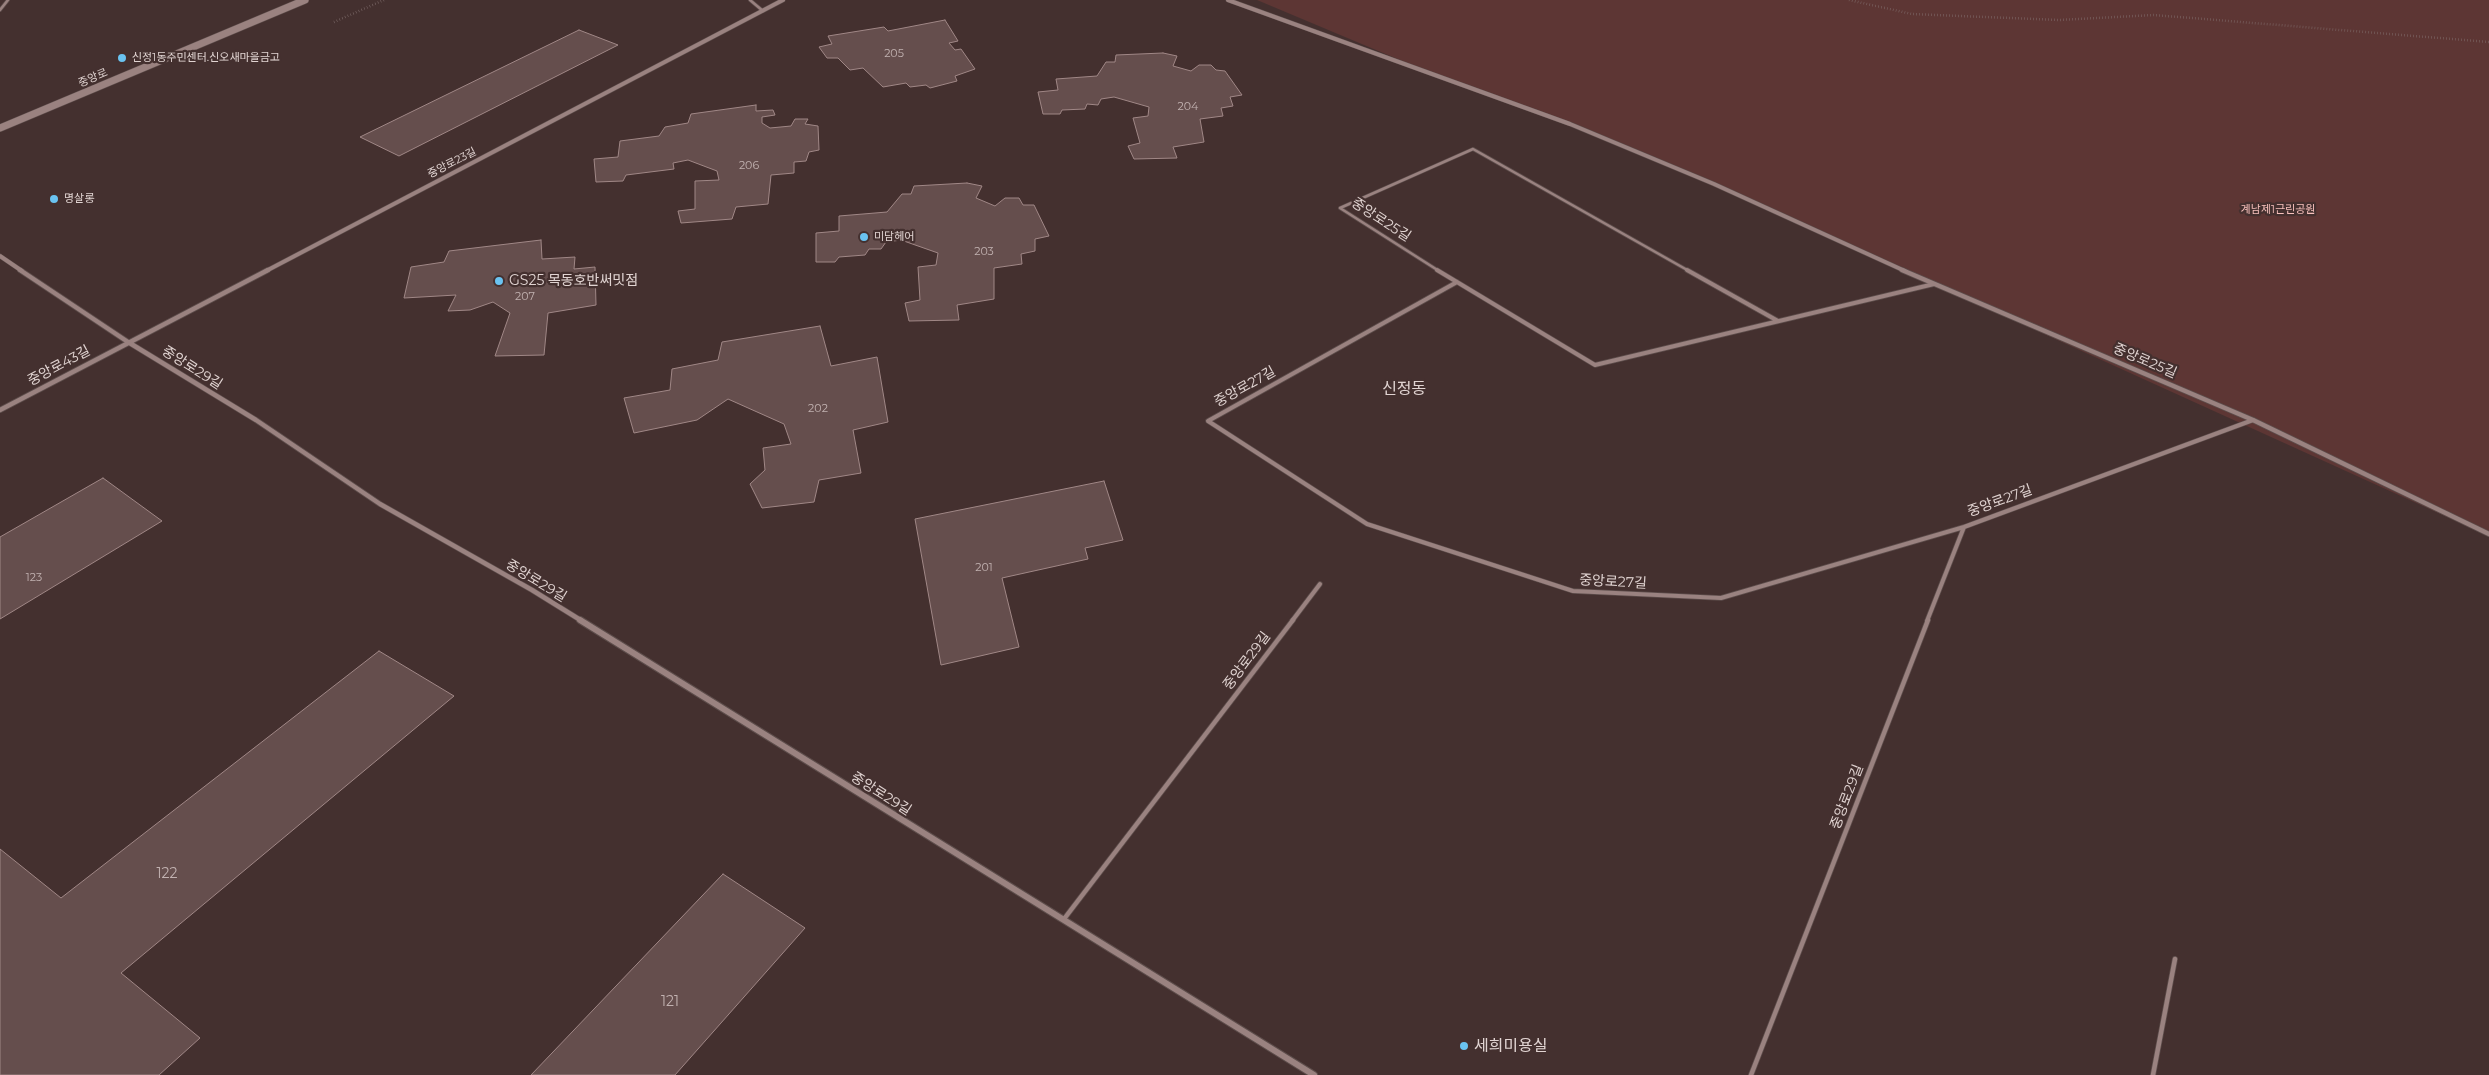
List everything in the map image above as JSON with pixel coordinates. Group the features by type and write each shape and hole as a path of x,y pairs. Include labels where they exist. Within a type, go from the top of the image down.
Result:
{"main road":[{"name":"중앙로","path":"0,128 305,0"}],"street":[{"name":"중앙로23길","path":"128,342 783,0"},
{"path":"1228,0 1570,124 1714,184 1934,284"},
{"name":"중앙로29길","path":"0,256 128,342 256,420 380,504 532,590 1314,1075"},
{"name":"중앙로25길","path":"1934,284 2253,420 2489,534"},
{"name":"중앙로43길","path":"0,410 128,342"}],"lane":[{"path":"0,10 8,0"},
{"path":"750,0 763,11"},
{"name":"중앙로25길","path":"1778,321 1473,150 1340,208 1595,366 1934,284"},
{"name":"중앙로27길","path":"1457,282 1208,421 1367,524 1574,591 1721,598 1964,527 2253,420"},
{"name":"중앙로29길","path":"1751,1075 1964,527"},
{"name":"중앙로29길","path":"1064,919 1320,584"},
{"path":"2153,1075 2175,959"}],"path":[{"path":"1849,0 1912,14 2059,20 2154,15 2489,42"}],"green space":[{"name":"계남제1근린공원","path":"1257,0 2489,0 2489,536 1833,238 1570,124 1407,63"}],"building":[{"path":"945,20 958,41 949,43 955,50 961,49 975,69 955,76 957,81 930,88 926,85 910,87 906,83 883,87 863,68 850,70 838,58 827,58 819,47 832,44 828,36 884,27 888,31"},
{"path":"579,30 618,45 399,156 360,137"},
{"path":"1163,53 1177,56 1173,66 1191,71 1199,65 1211,65 1216,70 1225,71 1242,95 1230,97 1233,106 1221,108 1223,116 1200,119 1204,142 1173,147 1177,158 1134,159 1128,146 1140,143 1133,118 1148,116 1149,107 1114,97 1101,99 1098,105 1087,104 1085,109 1062,110 1060,114 1043,114 1038,92 1058,90 1056,79 1097,76 1106,62 1115,62 1116,55"},
{"path":"756,105 756,111 773,110 775,115 762,117 762,123 770,128 791,126 795,119 808,119 805,124 818,126 819,150 809,152 806,161 794,162 794,173 771,175 768,204 736,207 732,219 681,223 678,211 695,209 695,181 719,180 717,171 688,160 673,163 674,169 626,175 623,181 596,182 594,159 618,157 620,141 659,136 665,127 688,123 691,114"},
{"path":"967,183 982,186 976,198 995,206 1005,198 1019,198 1023,205 1034,205 1049,236 1035,239 1035,251 1021,254 1022,264 994,268 994,299 957,305 959,320 909,321 905,303 920,300 918,267 936,265 938,253 901,240 886,242 881,249 869,249 865,255 839,257 835,262 816,262 816,233 839,231 839,216 887,212 902,194 911,194 914,186"},
{"path":"541,240 542,259 575,257 574,269 595,267 596,305 548,313 544,355 495,356 510,313 493,302 470,310 448,311 456,295 404,298 411,267 444,262 449,251"},
{"path":"820,326 831,366 877,357 888,422 853,430 861,473 819,480 814,502 762,508 750,484 765,470 763,448 791,444 784,424 728,399 697,420 634,433 624,398 670,390 672,369 718,360 722,342"},
{"path":"103,478 162,521 0,619 0,537"},
{"path":"1104,481 1123,540 1085,548 1088,559 1002,578 1019,647 941,665 915,519"},
{"path":"379,651 454,696 121,973 200,1038 159,1075 0,1075 0,849 61,898"},
{"path":"723,874 805,928 675,1075 531,1075"}],"place":[{"name":"신정1동주민센터.신오새마을금고","path":"122,58"},
{"name":"명살롱","path":"54,199"},
{"name":"미담헤어","path":"864,237"},
{"name":"GS25 목동호반써밋점","path":"499,281"},
{"name":"세희미용실","path":"1464,1046"}],"district":[{"name":"신정동","path":"1404,389"}]}
